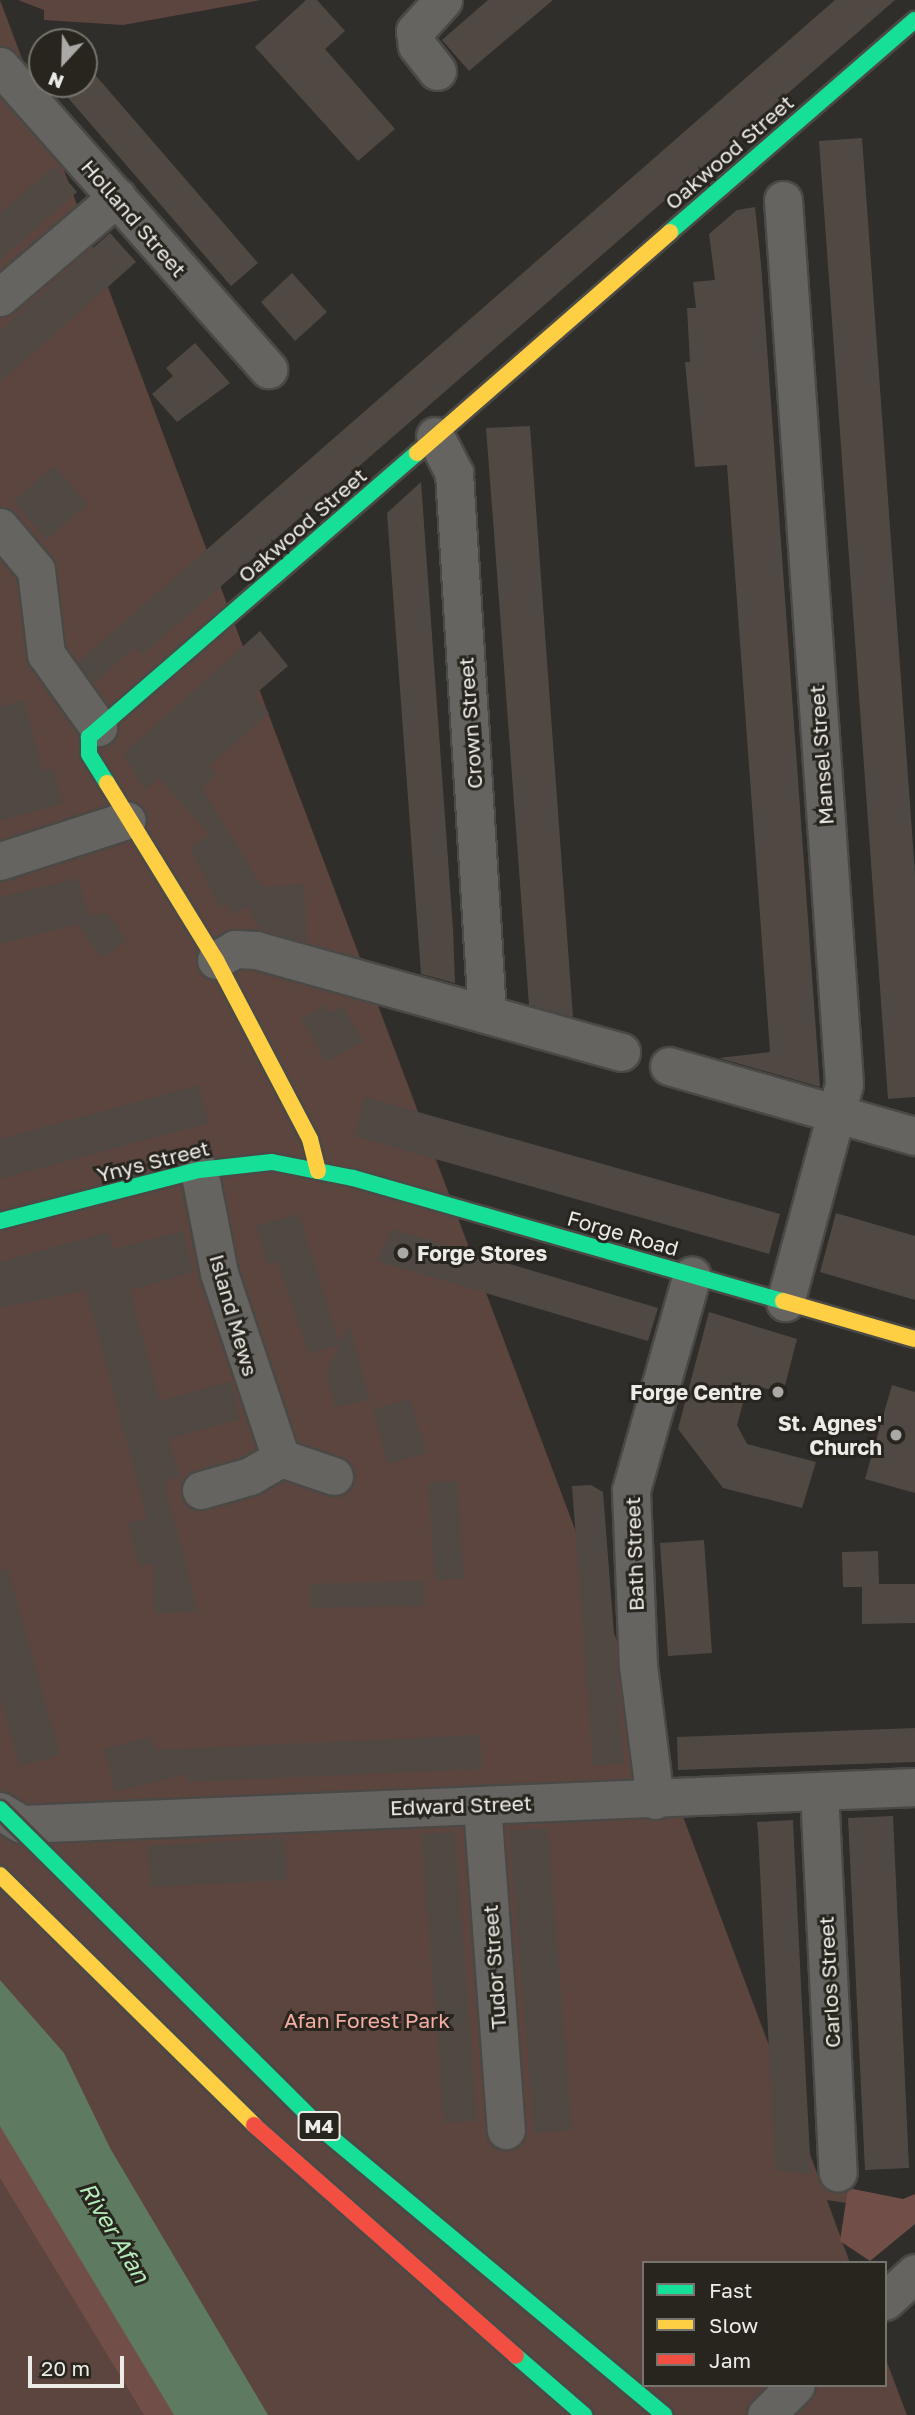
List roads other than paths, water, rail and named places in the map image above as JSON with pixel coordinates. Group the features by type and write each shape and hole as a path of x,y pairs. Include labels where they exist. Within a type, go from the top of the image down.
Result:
{"main road":[{"name":"Oakwood Street","path":"98,727 915,20"},
{"path":"98,727 89,737 89,754 216,960 310,1139 318,1171"},
{"name":"Ynys Street","path":"0,1222 199,1170 272,1162 318,1171"},
{"name":"Forge Road","path":"318,1171 915,1339"},
{"name":"M4","path":"3,1813 326,2133 664,2415"},
{"name":"M4","path":"0,1875 282,2153 584,2415"}],"street":[{"path":"437,71 416,45 415,31 443,0"},
{"name":"Holland Street","path":"0,66 268,369"},
{"path":"0,297 117,197"},
{"name":"Mansel Street","path":"783,200 844,1084 785,1302"},
{"name":"Crown Street","path":"435,436 454,473 487,1014"},
{"path":"0,527 36,570 46,654 98,727"},
{"path":"0,861 128,820"},
{"path":"216,960 235,949 256,950 621,1052"},
{"path":"669,1066 915,1136"},
{"name":"Island Mews","path":"199,1170 219,1273 281,1458"},
{"name":"Bath Street","path":"655,1800 638,1666 631,1490 692,1275"},
{"path":"201,1490 250,1476 281,1458 334,1476"},
{"name":"Edward Street","path":"3,1813 32,1824 655,1800 915,1787"},
{"name":"Carlos Street","path":"819,1791 838,2173"},
{"name":"Tudor Street","path":"482,1805 506,2130"},
{"path":"887,2299 915,2273"},
{"path":"766,2415 794,2387"}],"water":[{"name":"River Afan","path":"0,1980 64,2053 110,2148 268,2415 174,2415 0,2126"}],"place":[{"name":"Forge Stores","path":"403,1253"},
{"name":"Forge Centre","path":"778,1392"},
{"name":"St. Agnes' Church","path":"896,1435"}],"park label":[{"name":"Afan Forest Park","path":"367,2020"}]}
